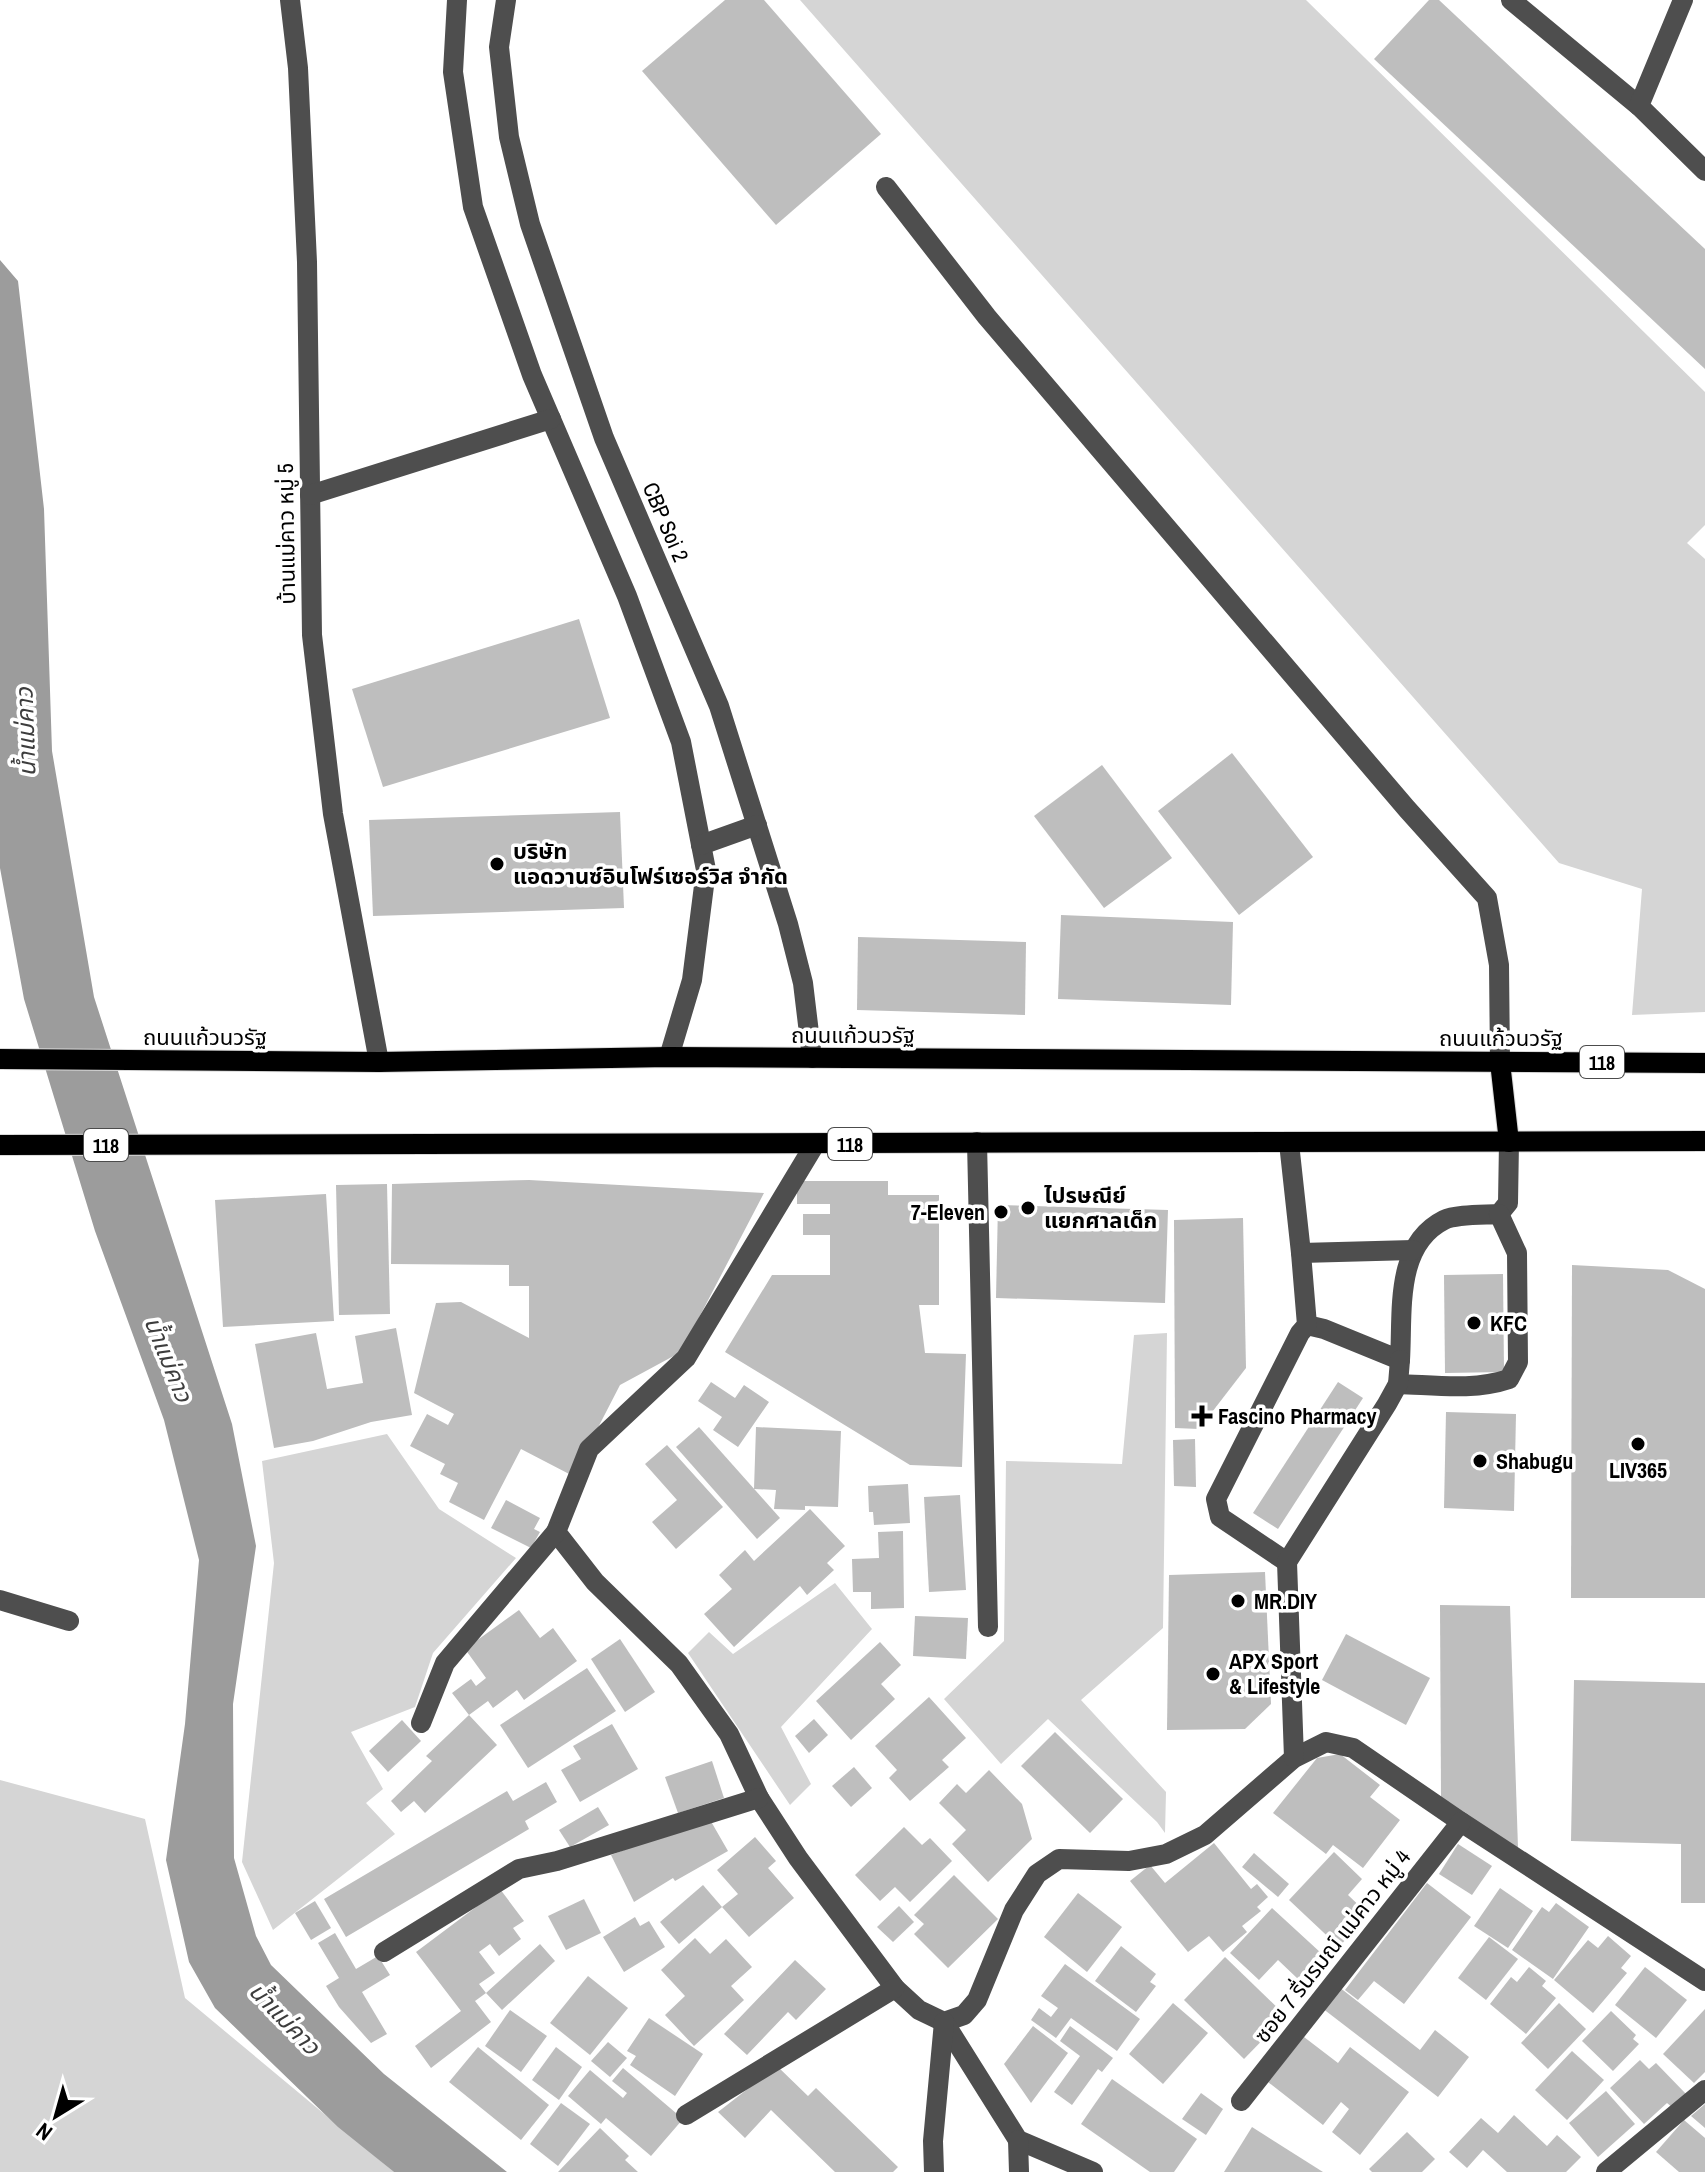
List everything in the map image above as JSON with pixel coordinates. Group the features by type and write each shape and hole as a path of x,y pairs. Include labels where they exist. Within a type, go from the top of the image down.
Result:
{"main road":[{"name":"ถนนแก้วนวรัฐ","path":"0,1059 379,1062 669,1057 1705,1063"},
{"path":"1500,1062 1509,1142"},
{"name":"118","path":"0,1145 1705,1141"}],"street":[{"name":"บ้านแม่คาว หมู่ 5","path":"290,0 298,68 307,262 312,635 333,814 379,1062"},
{"path":"457,0 453,72 473,207 532,375 627,596 681,742 706,870 692,980 669,1057"},
{"name":"CBP Soi 2","path":"506,0 499,47 509,137 530,224 604,438 719,706 788,924 803,983 812,1058"},
{"path":"1511,0 1639,106 1705,171"},
{"path":"1639,106 1683,0"},
{"path":"886,187 987,317 1407,809 1487,898 1499,965 1500,1062"},
{"path":"310,495 551,419"},
{"path":"701,845 757,825"},
{"path":"977,1142 988,1627"},
{"path":"1294,1758 1287,1562 1398,1384 1407,1266 1413,1250 1421,1238 1446,1219 1499,1214 1508,1203 1509,1142"},
{"path":"1287,1562 1220,1517 1216,1499 1300,1333 1307,1325 1289,1143"},
{"path":"421,1723 445,1663 556,1532 589,1449 686,1358 815,1144"},
{"path":"1398,1384 1472,1386 1493,1385 1509,1379 1518,1362 1517,1253 1499,1214"},
{"path":"1301,1253 1413,1250"},
{"path":"1307,1325 1400,1360"},
{"path":"556,1532 595,1582 679,1664 729,1734 759,1798 798,1858 895,1988 919,2010 944,2022 1018,2140 1019,2172"},
{"path":"0,1600 69,1621"},
{"path":"944,2022 964,2015 977,2000 1014,1910 1037,1874 1059,1859 1129,1861 1166,1854 1205,1835 1294,1758 1326,1742 1353,1748 1705,1981"},
{"path":"384,1952 519,1869 557,1861 759,1798"},
{"name":"ซอย 7 รื่นรมณ์ แม่คาว หมู่ 4","path":"1241,2101 1461,1822"},
{"path":"686,2115 895,1988"},
{"path":"934,2172 933,2141 944,2022"},
{"path":"1606,2172 1705,2090"},
{"path":"1018,2140 1093,2172"},
{"path":"918,2172 933,2141"}],"shaded area":[{"path":"800,0 1306,0 1705,392 1705,525 1687,543 1705,559 1705,1012 1632,1015 1642,889 1559,863"},
{"path":"1167,1333 1163,1628 1081,1700 1166,1792 1165,1833 1048,1719 1001,1764 944,1699 1004,1641 1006,1461 1122,1464 1134,1335"},
{"path":"387,1434 439,1509 516,1558 433,1653 415,1707 351,1732 383,1789 366,1803 395,1834 273,1930 242,1862 274,1563 262,1461"},
{"path":"835,1583 872,1629 781,1727 811,1784 790,1805 688,1653 709,1632 733,1654"},
{"path":"0,1780 145,1819 185,1998 394,2172 0,2172"}],"water":[{"name":"น้ำแม่คาว","path":"0,260 18,281 44,509 52,751 94,997 232,1424 256,1546 233,1704 234,1858 256,1936 271,1965 384,2074 507,2172 394,2172 338,2127 215,2008 189,1962 166,1860 185,1724 199,1560 164,1420 95,1231 24,999 0,868"}],"building":[{"path":"725,0 764,0 881,134 776,225 642,71"},
{"path":"1429,0 1439,0 1705,249 1705,369 1374,59"},
{"path":"579,619 610,718 383,787 352,689"},
{"path":"1232,753 1313,857 1239,915 1158,811"},
{"path":"1102,765 1172,858 1104,908 1034,816"},
{"name":"บริษัท แอดวานซ์อินโฟร์เซอร์วิส จำกัด","path":"620,812 624,908 373,916 369,820"},
{"path":"1061,915 1233,922 1231,1005 1058,999"},
{"path":"858,937 1026,942 1025,1015 857,1010"},
{"path":"529,1180 764,1193 681,1352 620,1385 573,1476 521,1449 484,1520 449,1502 458,1483 440,1474 445,1464 410,1446 427,1414 448,1425 454,1414 414,1393 436,1303 461,1302 529,1338 529,1286 509,1286 509,1265 391,1264 392,1184"},
{"path":"797,1181 888,1181 888,1195 939,1195 939,1305 919,1305 925,1353 966,1354 962,1467 910,1465 725,1352 772,1275 830,1275 830,1235 803,1235 803,1214 830,1214 830,1204 797,1204"},
{"path":"387,1184 390,1314 339,1315 336,1185"},
{"path":"326,1194 334,1321 223,1327 215,1200"},
{"path":"998,1205 1168,1210 1165,1303 996,1298"},
{"path":"1243,1218 1246,1368 1199,1429 1175,1428 1174,1220"},
{"name":"LIV365","path":"1572,1265 1668,1270 1705,1289 1705,1598 1571,1598"},
{"name":"KFC","path":"1503,1274 1504,1372 1445,1373 1444,1275"},
{"path":"396,1328 412,1415 371,1422 313,1441 274,1448 255,1344 316,1333 327,1389 363,1383 355,1336"},
{"path":"711,1382 735,1398 744,1385 769,1402 738,1447 713,1430 722,1417 698,1401"},
{"path":"1338,1382 1363,1398 1278,1529 1253,1513"},
{"name":"Shabugu","path":"1446,1412 1516,1414 1514,1511 1444,1508"},
{"path":"699,1427 780,1518 757,1539 676,1447"},
{"path":"756,1427 841,1431 838,1507 774,1509 776,1490 754,1489"},
{"path":"1195,1439 1196,1487 1174,1486 1173,1440"},
{"path":"667,1445 723,1507 676,1549 652,1522 677,1500 645,1464"},
{"path":"908,1484 910,1523 874,1525 873,1512 869,1512 868,1486"},
{"path":"960,1495 966,1590 929,1592 924,1497"},
{"path":"506,1500 540,1518 534,1529 540,1532 531,1548 491,1528"},
{"path":"810,1509 845,1546 827,1563 834,1570 807,1595 800,1586 734,1647 704,1614 732,1589 719,1575 745,1550 754,1561"},
{"path":"903,1531 904,1608 871,1609 871,1592 853,1592 852,1559 879,1558 878,1532"},
{"path":"1265,1572 1271,1704 1245,1729 1167,1730 1169,1575"},
{"path":"1440,1605 1510,1606 1518,1848 1441,1798"},
{"path":"519,1610 540,1638 553,1628 577,1661 524,1700 517,1690 493,1708 488,1701 469,1715 452,1693 471,1679 476,1686 486,1678 465,1649"},
{"path":"915,1616 968,1618 966,1659 913,1656"},
{"path":"1346,1634 1430,1678 1406,1725 1322,1680"},
{"path":"620,1639 655,1692 625,1712 591,1659"},
{"path":"880,1642 901,1665 881,1684 895,1699 851,1740 816,1701"},
{"path":"587,1668 616,1711 528,1768 500,1725"},
{"path":"1574,1680 1705,1683 1705,1903 1681,1903 1681,1844 1571,1841"},
{"path":"929,1697 966,1738 942,1760 949,1767 910,1801 889,1778 897,1770 875,1746"},
{"path":"469,1715 497,1745 425,1813 414,1801 401,1812 391,1801 432,1761 426,1756"},
{"path":"814,1719 828,1735 809,1753 795,1736"},
{"path":"402,1720 421,1741 388,1772 369,1751"},
{"path":"612,1724 638,1769 580,1802 561,1770 581,1759 573,1746"},
{"path":"1055,1732 1123,1799 1090,1833 1021,1766"},
{"path":"1340,1754 1380,1785 1370,1797 1400,1820 1363,1868 1333,1845 1326,1854 1273,1813 1317,1758"},
{"path":"712,1761 724,1798 678,1813 665,1777"},
{"path":"854,1767 872,1788 851,1807 832,1786"},
{"path":"989,1770 1022,1804 1032,1839 988,1882 952,1844 966,1830 939,1803 957,1784 966,1793"},
{"path":"546,1782 557,1802 525,1821 529,1829 346,1937 324,1899 507,1791 513,1801"},
{"path":"598,1807 609,1825 570,1847 559,1830"},
{"path":"709,1818 728,1851 675,1881 673,1878 634,1902 611,1855"},
{"path":"904,1827 922,1845 930,1838 952,1861 910,1902 895,1887 880,1901 855,1875"},
{"path":"755,1837 776,1861 768,1868 794,1898 749,1937 722,1907 738,1894 717,1870"},
{"path":"1214,1843 1251,1889 1257,1884 1268,1897 1257,1907 1261,1911 1242,1926 1247,1932 1223,1952 1209,1936 1188,1952 1130,1881 1150,1865 1165,1883"},
{"path":"1458,1844 1492,1866 1472,1895 1439,1874"},
{"path":"1334,1852 1362,1879 1348,1895 1368,1914 1339,1947 1289,1900"},
{"path":"1254,1853 1289,1884 1278,1897 1242,1867"},
{"path":"954,1875 998,1919 948,1968 914,1934 924,1924 914,1915"},
{"path":"1427,1883 1471,1917 1404,2004 1374,1981 1358,2000 1345,1990"},
{"path":"703,1885 722,1907 679,1944 660,1922"},
{"path":"1500,1888 1533,1911 1508,1948 1474,1926"},
{"path":"500,1889 524,1921 513,1928 521,1939 499,1956 490,1944 479,1952 495,1973 479,1984 486,1993 475,2001 491,2022 431,2068 415,2046 461,2011 416,1952"},
{"path":"1078,1893 1122,1927 1087,1972 1044,1937"},
{"path":"584,1899 601,1933 566,1950 548,1916"},
{"path":"315,1901 331,1928 311,1940 295,1913"},
{"path":"1556,1903 1589,1927 1553,1979 1512,1950 1542,1907 1549,1912"},
{"path":"899,1906 914,1922 893,1942 877,1927"},
{"path":"1272,1908 1321,1953 1298,1979 1278,1960 1259,1980 1230,1953"},
{"path":"635,1917 640,1926 649,1921 665,1947 624,1972 603,1937"},
{"path":"335,1933 356,1969 378,1956 390,1975 362,1992 387,2034 371,2043 339,2007 326,1986 339,1978 318,1943"},
{"path":"1608,1936 1631,1956 1621,1968 1627,1973 1593,2013 1554,1980 1588,1940 1598,1948"},
{"path":"1489,1937 1518,1959 1486,2000 1458,1978"},
{"path":"695,1938 710,1954 726,1939 752,1967 731,1986 744,2000 694,2046 665,2015 685,1996 661,1970"},
{"path":"540,1944 555,1961 502,2010 486,1993"},
{"path":"1121,1946 1156,1974 1150,1982 1156,1986 1136,2012 1095,1981"},
{"path":"1225,1957 1286,2016 1244,2059 1184,2000"},
{"path":"795,1960 826,1989 796,2020 788,2012 747,2055 724,2034"},
{"path":"1065,1964 1140,2019 1117,2051 1071,2018 1056,2038 1031,2020 1039,2008 1051,2017 1058,2008 1041,1996"},
{"path":"1529,1967 1546,1981 1542,1986 1556,1998 1526,2034 1490,2004 1511,1977 1517,1982"},
{"path":"1645,1967 1687,2000 1656,2038 1615,2005"},
{"path":"588,1976 628,2008 590,2055 550,2023"},
{"path":"1339,1987 1420,2050 1435,2030 1469,2057 1438,2097 1322,2008"},
{"path":"1173,2003 1208,2033 1163,2084 1129,2054"},
{"path":"1559,2003 1586,2029 1548,2069 1521,2043"},
{"path":"1705,2009 1705,2072 1694,2083 1663,2054"},
{"path":"510,2010 547,2036 521,2072 485,2046"},
{"path":"1611,2011 1636,2035 1633,2039 1639,2044 1613,2071 1582,2041"},
{"path":"649,2018 703,2054 675,2096 630,2065 636,2056 627,2051"},
{"path":"1033,2026 1068,2053 1031,2103 1004,2064"},
{"path":"1070,2026 1113,2058 1102,2072 1098,2069 1072,2105 1054,2092 1080,2056 1060,2041"},
{"path":"1304,2037 1338,2063 1350,2047 1409,2092 1360,2155 1332,2132 1349,2109 1341,2102 1323,2125 1268,2082"},
{"path":"608,2042 627,2058 610,2077 591,2061"},
{"path":"478,2047 549,2105 521,2140 449,2082"},
{"path":"556,2047 582,2067 559,2100 532,2080"},
{"path":"1572,2051 1604,2080 1567,2120 1535,2090"},
{"path":"1640,2060 1649,2069 1656,2063 1687,2095 1673,2108 1667,2103 1644,2124 1610,2088"},
{"path":"777,2066 808,2096 816,2088 898,2167 893,2172 835,2172 771,2110 745,2138 718,2112"},
{"path":"623,2068 683,2119 651,2156 606,2118 601,2124 568,2096 590,2070 623,2098 627,2093 612,2081"},
{"path":"1112,2079 1197,2139 1174,2172 1150,2172 1081,2124"},
{"path":"1606,2091 1635,2124 1598,2157 1569,2123"},
{"path":"1201,2093 1223,2109 1206,2135 1182,2119"},
{"path":"561,2103 590,2124 558,2166 530,2144"},
{"path":"1705,2104 1705,2128 1691,2116"},
{"path":"1514,2115 1547,2146 1557,2135 1581,2157 1566,2172 1507,2172 1483,2150 1467,2168 1449,2152 1481,2118 1498,2133"},
{"path":"1684,2120 1705,2138 1705,2172 1679,2172 1656,2152"},
{"path":"1252,2127 1323,2172 1224,2172"},
{"path":"600,2128 629,2156 625,2160 638,2172 558,2172"},
{"path":"1407,2132 1435,2159 1422,2172 1372,2172 1369,2169"}],"place":[{"name":"บริษัท แอดวานซ์อินโฟร์เซอร์วิส จำกัด","path":"497,864"},
{"name":"ไปรษณีย์ แยกศาลเด็ก","path":"1028,1208"},
{"name":"7-Eleven","path":"1001,1212"},
{"name":"KFC","path":"1474,1323"},
{"name":"Fascino Pharmacy","path":"1202,1416"},
{"name":"LIV365","path":"1638,1444"},
{"name":"Shabugu","path":"1480,1461"},
{"name":"MR.DIY","path":"1238,1601"},
{"name":"APX Sport & Lifestyle","path":"1213,1674"}]}
